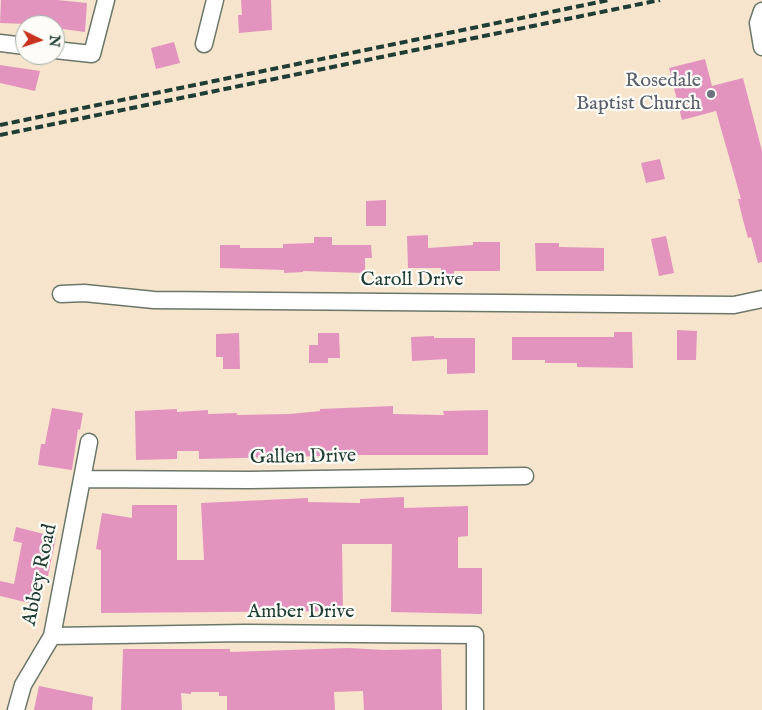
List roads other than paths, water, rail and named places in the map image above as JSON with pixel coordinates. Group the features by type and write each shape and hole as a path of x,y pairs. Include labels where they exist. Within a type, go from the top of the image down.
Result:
{"street":[{"path":"65,51 92,54 106,0"},
{"path":"204,44 215,0"},
{"path":"761,13 758,23 762,47"},
{"path":"0,43 15,45"},
{"name":"Caroll Drive","path":"60,294 84,293 154,300 724,305 762,299"},
{"name":"Abbey Road","path":"16,710 23,685 52,636 89,442"},
{"name":"Gallen Drive","path":"82,479 250,480 525,476"},
{"name":"Amber Drive","path":"52,636 245,634 475,635 475,710"}],"railway":[{"path":"0,125 609,0"},
{"path":"0,135 660,0"}],"place":[{"name":"Rosedale Baptist Church","path":"711,94"}]}
